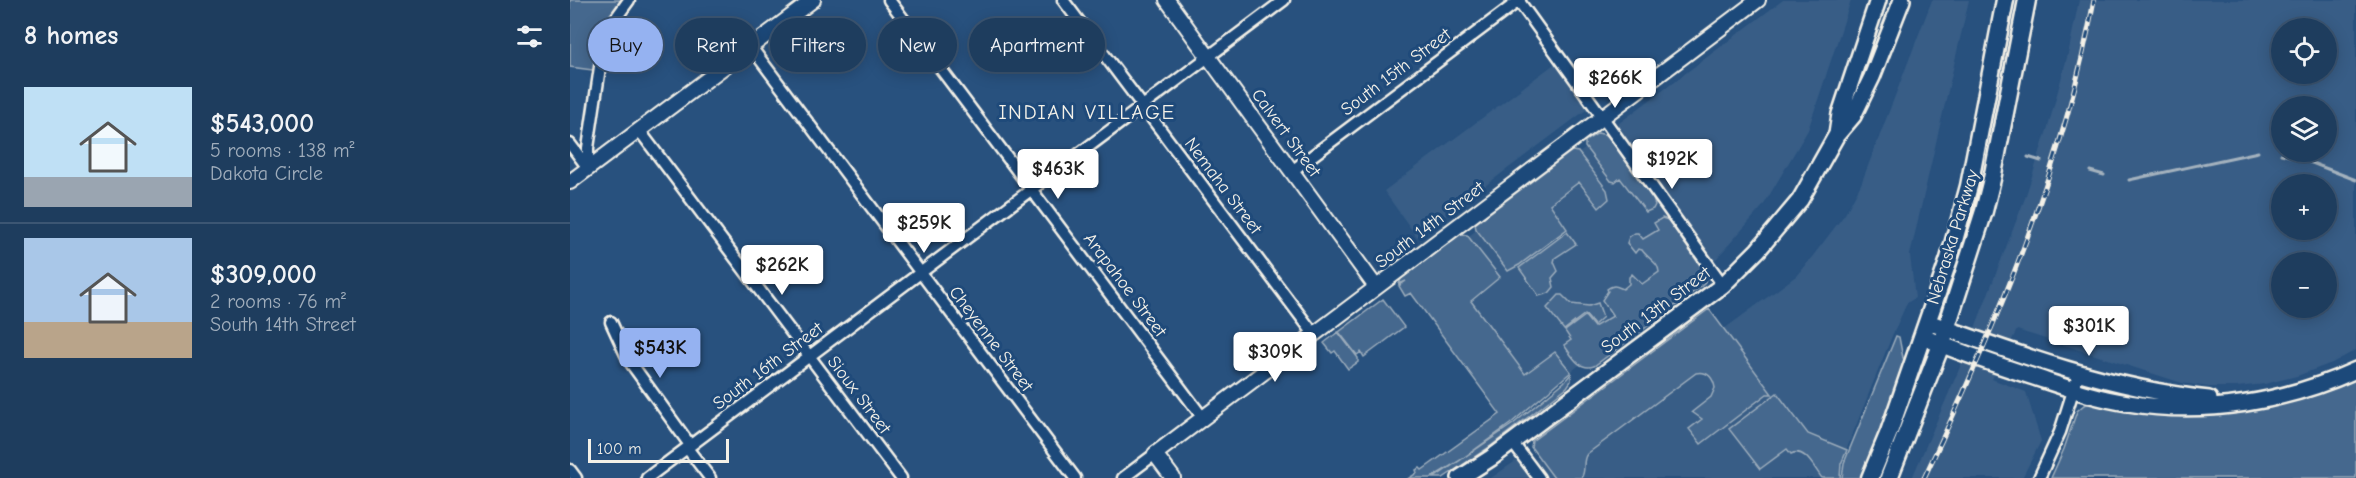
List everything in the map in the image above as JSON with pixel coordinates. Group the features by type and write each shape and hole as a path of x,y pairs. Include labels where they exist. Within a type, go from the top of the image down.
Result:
{"main road":[{"name":"South 13th Street","path":"1836,136 1840,114 1878,0"},
{"name":"South 13th Street","path":"1460,478 1723,285 1758,250 1811,184 1836,136 1853,116 1872,77 1902,0"},
{"name":"Nebraska Parkway","path":"1870,478 1889,432 1949,259 1969,186 2005,0"},
{"name":"Nebraska Parkway","path":"1889,478 1943,337 1992,179 2027,5"},
{"path":"1925,330 1943,337 1977,359 2103,399 2160,408 2248,402 2307,389 2356,370"},
{"path":"1943,337 1984,343 2111,382 2157,392 2248,402"}],"street":[{"path":"588,169 588,148 603,47 616,18 629,0"},
{"name":"Arapahoe Street","path":"889,0 1203,418"},
{"name":"Nemaha Street","path":"1063,0 1314,334"},
{"name":"Calvert Street","path":"1167,0 1376,287"},
{"name":"South 16th Street","path":"647,478 1284,0"},
{"path":"1519,0 1723,285"},
{"name":"South 15th Street","path":"1292,171 1519,0"},
{"name":"South 14th Street","path":"1123,478 1758,0"},
{"path":"758,41 807,2"},
{"name":"Cheyenne Street","path":"758,56 1075,478"},
{"path":"570,182 717,72"},
{"name":"Sioux Street","path":"639,130 901,478"},
{"path":"570,144 588,169"},
{"path":"611,322 628,359 710,478"},
{"path":"2039,478 2060,432 2079,372"},
{"path":"1512,442 1539,478"},
{"path":"1155,454 1173,478"},
{"path":"570,470 576,478"}],"shaded area":[{"path":"570,0 629,0 618,18 588,18 588,69 570,67"},
{"path":"1783,0 1851,0 1808,130 1763,206 1710,266 1511,417 1410,280"},
{"path":"1932,0 1969,0 1910,255 1915,298 1907,303 1892,336 1835,478 1491,478 1523,456 1529,464 1724,329 1796,276 1845,214 1861,184"},
{"path":"2079,0 2356,0 2356,350 2332,363 2297,376 2265,384 2208,387 2182,383 2017,330 1992,379 2026,392 2041,441 2022,478 1912,478 1960,367 2025,198 2048,127 2069,50"},
{"path":"1561,59 1594,104 1417,237 1384,191"},
{"path":"1598,133 1611,139 1653,199 1655,205 1653,209 1646,212 1620,178 1615,182 1611,181 1585,147 1585,141"},
{"path":"1572,151 1578,152 1607,190 1609,199 1599,208 1579,182 1550,204 1567,229 1508,271 1476,229 1475,224"},
{"path":"1662,218 1668,220 1704,271 1706,279 1704,284 1594,366 1580,364 1564,345 1571,340 1565,331 1585,316 1594,327 1613,316 1602,300 1609,287 1615,286 1623,289 1629,284 1629,277 1632,274 1642,284 1659,272 1657,266 1642,250 1638,249 1635,253 1627,243 1629,237 1635,233 1643,239 1658,230 1654,223"},
{"path":"1567,232 1576,244 1555,258 1554,262 1558,271 1552,278 1554,287 1549,293 1539,296 1519,268"},
{"path":"1460,234 1467,235 1500,277 1471,301 1525,374 1555,352 1571,372 1510,424 1459,461 1431,478 1409,478 1417,473 1416,470 1420,468 1422,470 1500,414 1411,293 1405,296 1399,286 1406,281 1399,284 1401,279"},
{"path":"1559,295 1571,304 1589,306 1598,303 1603,317 1594,325 1585,314 1564,330 1547,308"},
{"path":"1383,299 1404,327 1364,357 1361,352 1357,355 1339,332"},
{"path":"1709,309 1772,394 1767,394 1701,444 1689,429 1702,419 1692,412 1711,397 1715,388 1709,376 1696,373 1587,454 1581,478 1554,478 1531,447 1532,441"},
{"path":"1338,332 1358,358 1358,362 1348,369 1335,351 1332,353 1324,343"},
{"path":"1896,336 1899,337 1903,358 1906,359 1902,378 1863,478 1842,478 1844,463"},
{"path":"1571,374 1571,381 1567,387 1492,445 1443,478 1434,478 1513,424"},
{"path":"2356,377 2356,478 2051,478 2077,411 2084,405 2095,402 2185,412"},
{"path":"1777,393 1808,434 1847,450 1841,464 1840,478 1822,478 1805,456 1801,453 1791,454 1787,449 1760,469 1729,429"}],"waterway":[{"path":"2129,180 2258,152"},
{"path":"2028,157 2041,161"},
{"path":"2309,162 2356,180"},
{"path":"2090,171 2104,175"}],"railway":[{"path":"1924,478 1977,363 2025,244 2065,123 2094,0"}],"district":[{"name":"INDIAN VILLAGE","path":"1087,112"}]}
